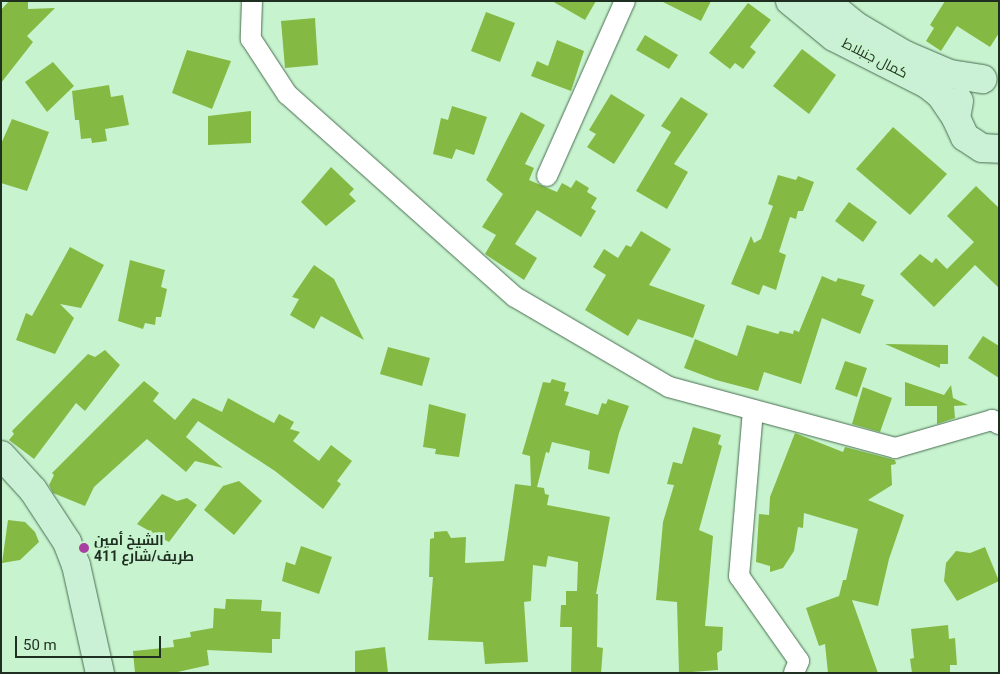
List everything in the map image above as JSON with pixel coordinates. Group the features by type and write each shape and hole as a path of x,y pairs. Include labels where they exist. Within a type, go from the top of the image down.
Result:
{"main road":[{"name":"كمال جنبلاط","path":"790,1 834,37 927,84 940,94 956,118 965,137 988,147 999,169"},
{"name":"كمال جنبلاط","path":"824,1 856,26 905,55 950,74 993,77"},
{"path":"956,118 961,94 970,86 993,77"},
{"path":"1,455 33,490 67,542 76,565 100,673"}],"street":[{"path":"252,1 251,39 287,94 515,297 669,387 895,448 992,420 999,424"},
{"path":"547,176 625,1"},
{"path":"753,410 739,576 798,661 794,673"}],"building":[{"path":"9,1 28,1 28,9 55,8 27,36 33,42 1,83 1,10"},
{"path":"552,1 596,1 585,20"},
{"path":"661,1 711,1 701,21"},
{"path":"945,1 999,1 999,33 990,47 957,26 941,51 926,41 934,28 930,25"},
{"path":"748,3 771,20 750,47 756,52 743,69 735,63 730,69 709,53"},
{"path":"486,12 515,23 500,62 471,51"},
{"path":"315,18 318,65 285,68 281,21"},
{"path":"645,35 678,55 669,69 636,50"},
{"path":"557,40 584,51 571,91 531,76 537,61 548,66"},
{"path":"802,49 836,75 809,114 773,86"},
{"path":"187,50 231,61 212,109 172,93"},
{"path":"53,62 74,86 47,112 25,82"},
{"path":"109,85 111,97 123,95 129,125 105,129 107,141 92,143 91,138 81,139 79,120 75,120 72,91"},
{"path":"611,94 645,115 614,164 587,147 596,134 589,130"},
{"path":"681,97 708,114 674,164 688,172 667,209 636,191 671,132 661,126"},
{"path":"452,106 487,117 474,155 456,149 452,159 433,154 441,118 448,120"},
{"path":"251,111 251,143 208,145 208,116"},
{"path":"521,112 545,125 525,164 534,168 529,180 557,192 562,183 571,188 576,180 589,188 587,192 597,198 591,208 596,211 581,237 537,210 515,244 537,258 524,280 485,254 496,235 482,227 503,194 486,180"},
{"path":"12,119 49,132 27,191 1,183 1,144"},
{"path":"893,127 947,174 910,215 856,169"},
{"path":"331,167 354,189 349,194 356,201 326,226 301,202"},
{"path":"778,175 796,180 798,176 814,182 803,211 798,211 796,219 790,217 779,252 786,255 776,290 763,285 759,295 731,284 751,236 754,243 761,239 773,206 768,204"},
{"path":"976,186 999,208 999,288 975,265 934,307 900,274 920,254 932,263 936,258 947,269 974,242 947,216"},
{"path":"849,202 877,222 863,242 835,221"},
{"path":"641,231 671,249 649,285 705,305 693,338 638,319 628,336 585,310 606,275 593,267 604,249 618,258 626,245 631,247"},
{"path":"70,247 104,265 81,308 60,304 74,318 55,354 16,340 26,313 32,316"},
{"path":"130,260 165,270 161,287 167,289 161,317 156,317 155,325 145,323 143,329 118,321"},
{"path":"314,265 334,279 364,340 321,316 314,329 290,315 299,299 292,297"},
{"path":"822,276 836,282 838,278 865,285 861,295 874,300 860,334 822,318 801,384 764,372 758,391 716,380 684,368 695,339 737,356 747,325 778,334 780,331 793,334 794,330 799,332"},
{"path":"983,336 999,346 999,378 968,358"},
{"path":"885,344 948,345 948,364 940,364 940,368"},
{"path":"388,347 430,358 422,386 380,374"},
{"path":"105,350 120,365 85,411 76,403 34,459 9,440 14,434 12,431 88,354 95,357"},
{"path":"845,361 867,368 857,397 835,389"},
{"path":"552,379 566,383 564,391 569,392 565,405 598,415 602,403 606,404 608,399 629,406 619,433 609,474 588,469 590,451 552,442 549,453 546,452 537,487 544,488 545,494 549,495 547,505 610,517 596,594 598,594 597,647 603,648 601,673 571,673 572,627 560,627 561,605 566,605 566,591 577,591 578,562 548,556 546,567 533,565 531,601 524,602 528,662 485,664 483,642 428,640 433,577 429,577 430,539 434,538 434,532 447,531 451,538 466,537 465,563 504,561 515,484 531,486 530,456 522,454 543,382 550,383"},
{"path":"144,381 159,393 153,401 175,420 193,398 222,412 228,398 274,423 279,414 294,422 290,429 300,432 293,441 319,461 331,445 352,461 337,481 341,484 323,509 275,471 198,421 186,437 223,468 195,461 186,472 147,439 94,487 85,506 53,493 49,485 54,475 52,473"},
{"path":"905,382 944,395 951,385 953,398 968,405 954,406 955,418 937,424 937,406 905,406"},
{"path":"863,387 892,398 880,432 852,424"},
{"path":"429,404 466,414 459,457 435,454 436,449 423,447"},
{"path":"693,427 721,435 718,444 722,446 699,530 713,536 705,626 723,627 722,650 717,653 718,670 679,673 677,602 656,600 663,522 674,485 667,484 673,462 682,464"},
{"path":"795,433 843,452 845,447 895,460 896,464 891,465 892,485 868,500 904,515 889,559 878,606 852,600 878,673 828,673 825,644 819,646 806,608 839,596 843,580 846,580 858,529 804,513 803,528 798,527 794,551 783,568 770,572 770,566 756,562 759,514 769,515 770,497"},
{"path":"239,481 262,501 234,535 204,510 223,486"},
{"path":"162,494 177,501 187,498 197,505 169,542 137,524"},
{"path":"8,520 25,522 35,532 39,542 20,560 2,563"},
{"path":"301,546 332,557 319,594 282,581 286,562 295,565"},
{"path":"985,547 999,581 957,601 944,581 946,563 956,551 970,553"},
{"path":"226,599 262,600 261,611 281,612 280,639 272,639 272,653 207,650 209,665 173,673 135,673 133,651 174,647 173,640 191,637 190,632 213,628 214,608 225,609"},
{"path":"948,625 949,639 955,638 957,665 950,665 950,673 912,673 910,659 914,658 911,629"},
{"path":"385,647 388,673 355,673 355,651"}],"place":[{"name":"الشيخ أمين طريف/شارع 411","path":"84,548"}]}
